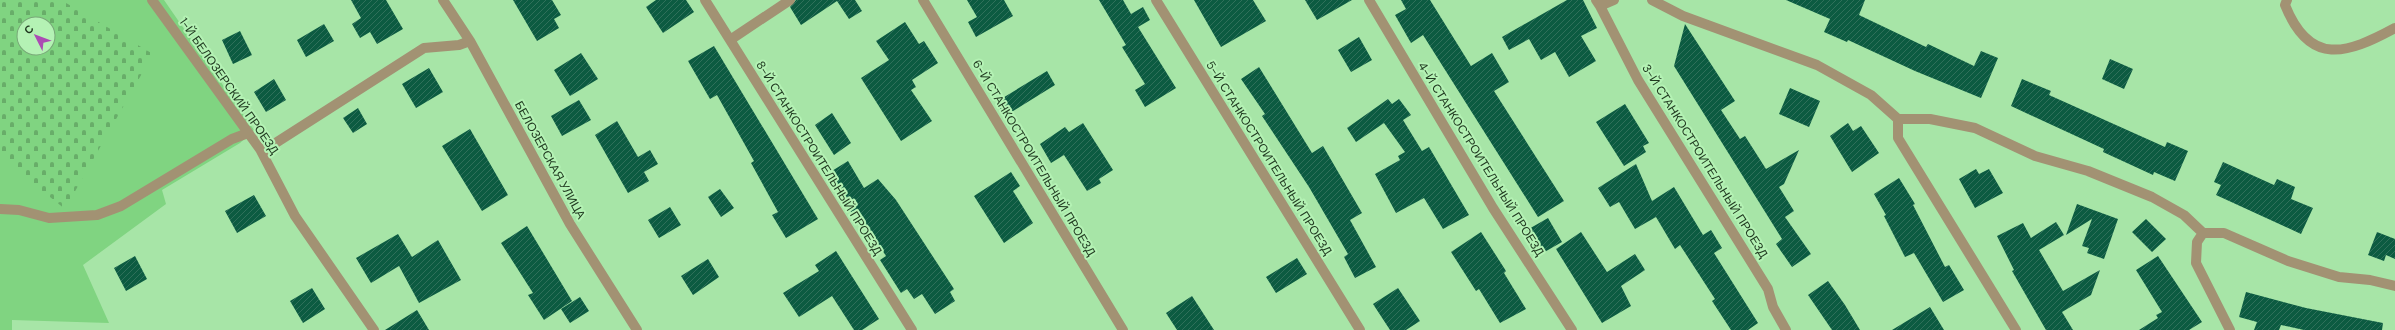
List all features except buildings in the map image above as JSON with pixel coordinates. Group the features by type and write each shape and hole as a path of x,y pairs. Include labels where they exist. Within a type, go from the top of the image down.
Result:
{"street":[{"name":"1-Й БЕЛОЗЕРСКИЙ ПРОЕЗД","path":"152,0 260,149 295,216 374,330"},
{"name":"БЕЛОЗЕРСКАЯ УЛИЦА","path":"443,0 470,41 570,224 638,330"},
{"name":"8-Й СТАНКОСТРОИТЕЛЬНЫЙ ПРОЕЗД","path":"706,0 912,330"},
{"path":"730,40 790,0"},
{"name":"6-Й СТАНКОСТРОИТЕЛЬНЫЙ ПРОЕЗД","path":"923,0 1123,330"},
{"name":"5-Й СТАНКОСТРОИТЕЛЬНЫЙ ПРОЕЗД","path":"1156,0 1360,330"},
{"name":"4-Й СТАНКОСТРОИТЕЛЬНЫЙ ПРОЕЗД","path":"1369,0 1493,208 1572,330"},
{"path":"1598,3 1614,0"},
{"path":"1652,0 1683,16 1817,65 1871,95 1898,119 1930,119 1975,128 2035,156 2088,171 2152,197 2184,215 2203,233 2224,232 2288,261 2339,277 2370,280 2395,286"},
{"path":"2287,0 2285,5 2293,24 2309,41 2324,49 2339,51 2363,45 2395,28"},
{"name":"3-Й СТАНКОСТРОИТЕЛЬНЫЙ ПРОЕЗД","path":"1598,3 1638,80 1768,289 1773,307 1786,330"},
{"path":"260,149 274,144 424,48 459,45 470,41"},
{"path":"1898,119 1898,138 2016,330"},
{"path":"0,209 19,210 49,218 97,215 121,206 232,139 248,133"},
{"path":"2203,233 2198,242 2196,263 2230,330"}],"green space":[{"path":"0,0 164,0 254,130 240,143 162,190 166,204 83,265 109,323 12,320 12,330 0,330"},
{"path":"0,0 61,0 153,54 65,209 0,157"}]}
